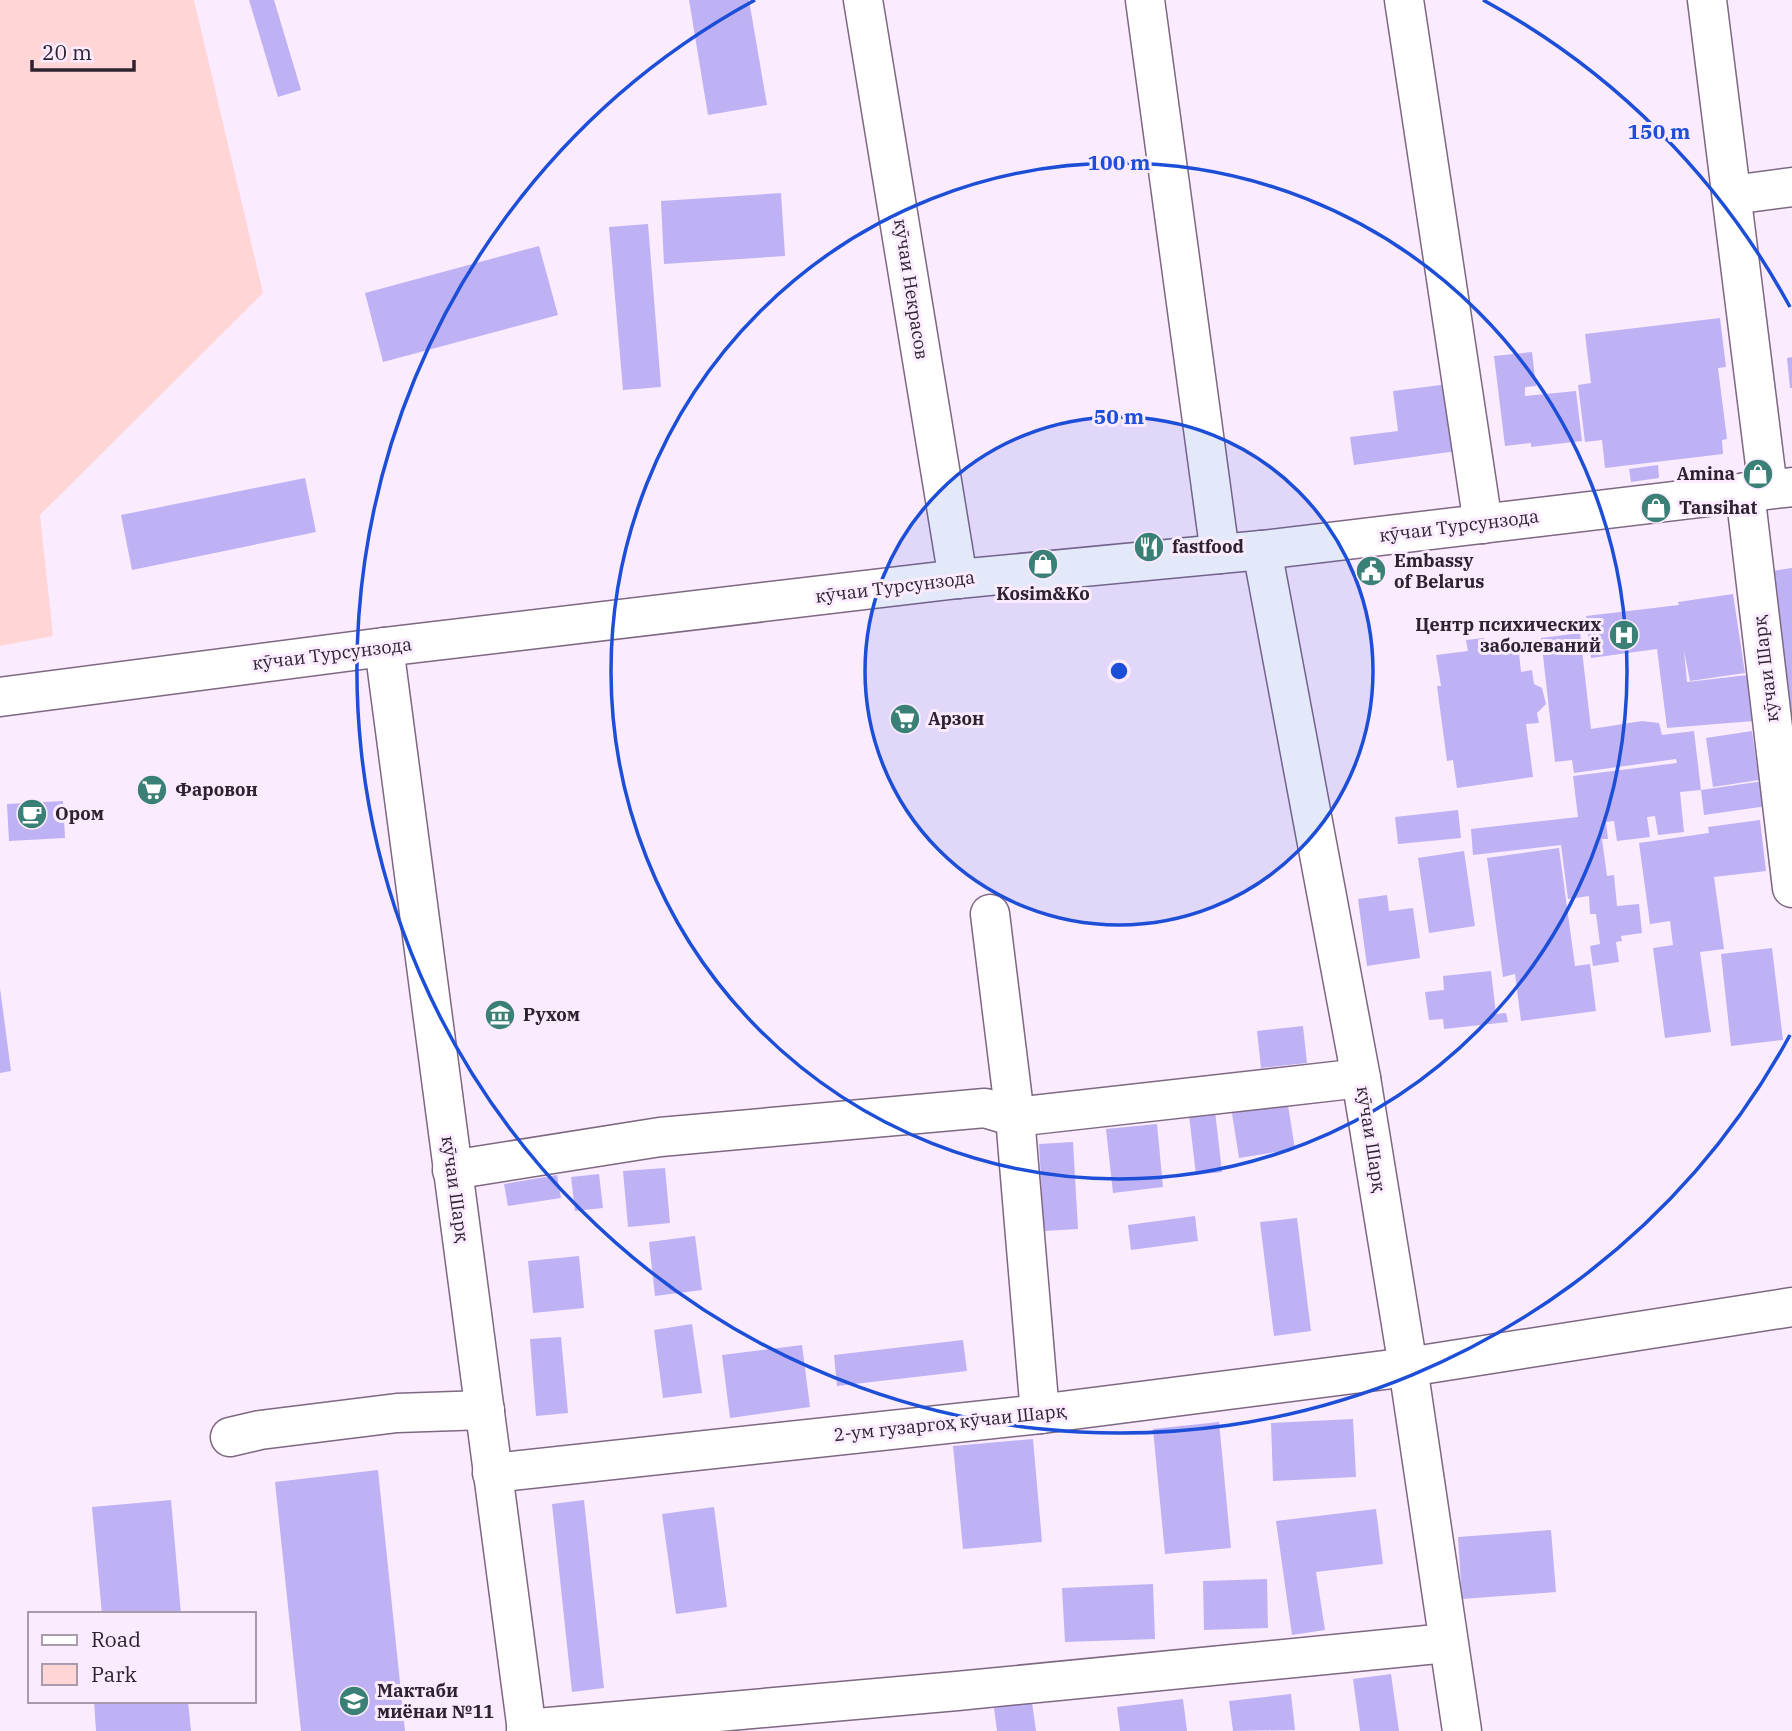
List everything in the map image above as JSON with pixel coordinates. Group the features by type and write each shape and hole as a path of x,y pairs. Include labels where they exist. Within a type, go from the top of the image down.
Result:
{"main road":[{"name":"кӯчаи Некрасов","path":"863,0 958,579"},
{"path":"1145,0 1220,554"},
{"path":"1404,0 1483,524"},
{"name":"кӯчаи Шарқ","path":"1707,0 1768,489 1792,888"},
{"path":"1732,195 1792,187"},
{"name":"кӯчаи Турсунзода","path":"0,697 384,647 958,579 1262,550 1768,489"},
{"name":"кӯчаи Шарқ","path":"1262,550 1361,1078 1408,1367 1462,1731"},
{"name":"кӯчаи Шарқ","path":"384,647 527,1730"},
{"path":"990,914 1015,1117 1041,1414"},
{"path":"452,1170 660,1137 729,1130 985,1108 1015,1117 1361,1078"},
{"name":"2-ум гузаргоҳ кӯчаи Шарқ","path":"492,1473 1041,1414 1408,1367 1792,1307"},
{"path":"230,1437 260,1430 397,1413 485,1410"},
{"path":"527,1730 1447,1643"}],"green space":[{"path":"0,0 194,0 263,293 40,515 53,636 0,646"}],"building":[{"path":"249,0 274,0 301,90 278,97"},
{"path":"689,0 749,0 767,105 708,115"},
{"path":"781,193 785,256 664,264 661,201"},
{"path":"648,224 661,387 623,390 609,227"},
{"path":"539,246 558,315 383,362 365,293"},
{"path":"1720,318 1726,367 1718,368 1727,439 1722,440 1723,454 1605,468 1602,440 1585,442 1578,385 1591,383 1585,334"},
{"path":"1532,352 1536,386 1525,387 1525,396 1576,391 1582,441 1531,447 1531,443 1505,446 1494,356"},
{"path":"1792,357 1792,388 1790,388 1787,358"},
{"path":"1449,384 1457,451 1354,465 1350,437 1398,431 1393,391"},
{"path":"1658,465 1659,478 1631,482 1629,469"},
{"path":"305,478 316,532 132,570 121,515"},
{"path":"1792,568 1792,799 1757,573"},
{"path":"1733,594 1745,673 1690,681 1684,651 1687,682 1748,675 1754,721 1667,728 1657,649 1591,658 1586,616 1679,605 1678,602"},
{"path":"1580,633 1591,729 1642,721 1659,723 1662,735 1694,731 1701,790 1680,792 1684,832 1658,835 1655,816 1647,817 1650,837 1617,841 1614,821 1606,822 1608,839 1602,839 1607,876 1614,875 1617,906 1639,904 1642,933 1621,936 1622,941 1616,942 1619,962 1593,966 1590,946 1600,944 1596,914 1590,914 1589,896 1568,899 1561,845 1473,855 1471,829 1578,817 1573,776 1677,763 1676,759 1574,773 1572,760 1555,762 1541,638"},
{"path":"1484,638 1488,648 1518,644 1521,672 1532,670 1534,684 1542,688 1546,704 1537,713 1539,723 1526,724 1533,777 1457,788 1453,760 1447,761 1437,686 1441,686 1436,655 1468,651 1466,640"},
{"path":"1752,731 1759,780 1713,787 1706,738"},
{"path":"1764,781 1767,806 1704,815 1701,790"},
{"path":"63,801 65,838 9,841 7,804"},
{"path":"1458,810 1461,838 1398,844 1395,817"},
{"path":"1760,820 1766,871 1714,877 1724,949 1700,952 1711,1032 1665,1038 1653,948 1673,945 1670,921 1650,924 1639,843 1709,833 1708,827"},
{"path":"1559,848 1575,966 1590,964 1596,1011 1521,1021 1515,974 1503,977 1487,858"},
{"path":"1464,851 1475,926 1429,933 1418,858"},
{"path":"1387,895 1389,911 1413,908 1420,958 1367,966 1358,899"},
{"path":"1772,948 1783,1040 1731,1046 1721,954"},
{"path":"1491,971 1496,1014 1506,1013 1508,1022 1444,1029 1443,1019 1429,1020 1425,992 1444,990 1443,976"},
{"path":"0,988 11,1071 0,1073"},
{"path":"1303,1026 1307,1063 1261,1068 1257,1031"},
{"path":"1287,1099 1295,1149 1239,1158 1231,1107"},
{"path":"1215,1111 1222,1172 1196,1175 1189,1115"},
{"path":"1157,1124 1163,1187 1113,1193 1106,1129"},
{"path":"1073,1142 1078,1229 1044,1231 1039,1144"},
{"path":"665,1168 670,1223 628,1227 623,1171"},
{"path":"599,1174 603,1208 575,1211 571,1177"},
{"path":"557,1175 561,1198 508,1206 504,1184"},
{"path":"1195,1216 1198,1241 1131,1250 1128,1225"},
{"path":"1297,1218 1311,1331 1274,1336 1260,1222"},
{"path":"695,1236 702,1290 655,1296 649,1242"},
{"path":"579,1256 584,1308 533,1313 528,1261"},
{"path":"692,1324 702,1393 663,1398 654,1330"},
{"path":"561,1337 568,1413 536,1416 530,1339"},
{"path":"963,1340 967,1371 837,1386 834,1355"},
{"path":"802,1345 810,1407 730,1418 722,1355"},
{"path":"1353,1419 1356,1477 1273,1481 1271,1423"},
{"path":"1219,1422 1231,1548 1165,1554 1153,1429"},
{"path":"1033,1439 1042,1542 963,1549 953,1446"},
{"path":"378,1470 405,1731 301,1731 275,1482"},
{"path":"171,1500 181,1612 102,1612 92,1507"},
{"path":"584,1500 604,1688 572,1692 552,1504"},
{"path":"714,1507 727,1607 676,1614 662,1514"},
{"path":"1376,1509 1383,1564 1316,1572 1325,1630 1292,1635 1276,1521"},
{"path":"1551,1530 1556,1592 1462,1599 1458,1537"},
{"path":"1267,1579 1268,1628 1204,1630 1203,1581"},
{"path":"1153,1584 1155,1639 1065,1642 1062,1588"},
{"path":"1391,1674 1399,1731 1360,1731 1353,1679"},
{"path":"1291,1694 1295,1730 1233,1731 1229,1701"},
{"path":"1183,1699 1187,1731 1120,1731 1117,1707"},
{"path":"1032,1702 1036,1731 997,1731 994,1708"},
{"path":"94,1703 188,1703 191,1731 96,1731"}],"place":[{"name":"Amina","path":"1758,474"},
{"name":"Tansihat","path":"1656,508"},
{"name":"fastfood","path":"1149,547"},
{"name":"Kosim&Ko","path":"1043,564"},
{"name":"Embassy of Belarus","path":"1371,571"},
{"name":"Центр психических заболеваний","path":"1624,635"},
{"name":"Арзон","path":"905,719"},
{"name":"Фаровон","path":"152,790"},
{"name":"Ором","path":"32,814"},
{"name":"Рухом","path":"500,1015"},
{"name":"Мактаби миёнаи №11","path":"354,1701"}]}
